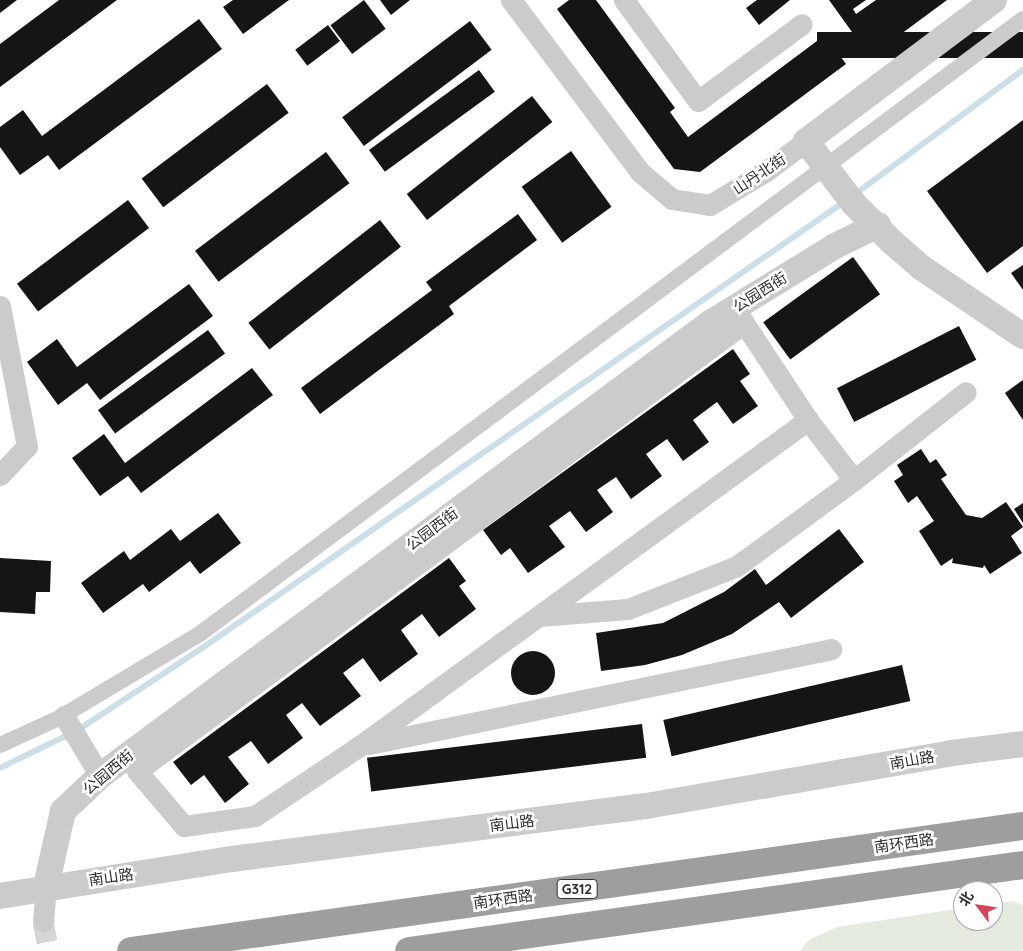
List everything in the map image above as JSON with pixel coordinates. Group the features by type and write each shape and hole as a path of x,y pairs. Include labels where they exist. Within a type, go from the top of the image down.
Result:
{"highway":[{"name":"南环西路","path":"131,951 1023,826"},
{"path":"409,951 1023,865"}],"street":[{"path":"624,0 698,101 802,24"},
{"path":"994,0 806,141 832,170 854,204 922,268 1023,336"},
{"name":"山丹北街","path":"522,4 640,172 672,199 710,205 766,171 806,141"},
{"path":"0,745 67,721 202,634 832,170 1023,18"},
{"name":"公园西街","path":"46,886 63,811 94,767 835,246 878,225"},
{"path":"0,306 27,446 0,475"},
{"path":"808,420 362,745 255,816 184,826 137,771 739,315 808,420 854,480"},
{"path":"539,616 628,609 737,566 854,480 966,392"},
{"path":"362,745 831,649"},
{"path":"67,721 94,767"},
{"name":"南山路","path":"0,896 46,886 646,806 952,753 1023,744"},
{"path":"43,921 46,886"}],"shaded area":[{"path":"1012,901 1023,905 1023,951 800,951 809,940 837,927 953,910 953,931 1003,931 1003,902"}],"building":[{"path":"0,0 17,0 0,13"},
{"path":"59,0 117,0 0,87 0,44"},
{"path":"233,0 289,0 243,34 223,7"},
{"path":"364,0 386,29 352,54 330,25"},
{"path":"380,0 410,0 391,15"},
{"path":"569,0 596,0 675,108 670,112 688,137 825,35 846,64 700,172 674,169 557,9"},
{"path":"757,0 790,0 759,25 746,8"},
{"path":"829,0 866,0 853,9 856,14 876,0 947,0 870,57"},
{"path":"199,19 222,49 59,170 48,155 20,175 0,147 0,127 23,110 42,136"},
{"path":"470,21 492,50 364,146 342,117"},
{"path":"328,25 340,41 307,66 295,50"},
{"path":"817,32 1023,32 1023,58 817,58"},
{"path":"479,70 495,92 385,172 369,150"},
{"path":"267,84 289,113 163,207 142,178"},
{"path":"532,96 552,122 427,220 407,194"},
{"path":"1023,120 1023,246 987,273 927,191"},
{"path":"571,151 612,207 562,243 522,187"},
{"path":"326,152 349,183 218,282 195,251"},
{"path":"128,200 149,228 38,312 17,284"},
{"path":"518,214 537,240 449,306 454,314 320,414 301,388 432,290 426,282"},
{"path":"380,220 401,247 269,350 248,323"},
{"path":"853,257 880,294 790,359 763,322"},
{"path":"1023,265 1023,290 1011,273"},
{"path":"189,284 213,316 100,400 87,383 58,405 27,362 57,339 77,367"},
{"path":"959,326 976,360 854,422 837,388"},
{"path":"208,330 225,353 115,433 98,410"},
{"path":"733,349 750,374 740,381 758,406 733,424 717,402 693,420 709,442 683,461 667,439 646,454 662,476 631,499 616,477 597,490 613,512 586,532 570,511 549,526 565,547 528,573 510,548 501,555 483,530"},
{"path":"252,368 273,395 141,493 128,476 100,496 72,458 104,434 125,463"},
{"path":"1023,380 1023,420 1005,393"},
{"path":"921,449 930,463 936,459 947,475 941,479 966,515 982,518 1006,502 1023,527 1011,536 1022,553 990,574 984,565 983,568 952,563 953,558 941,566 919,531 934,521 917,496 908,503 894,481 903,475 897,465"},
{"path":"1023,503 1023,523 1014,509"},
{"path":"218,513 241,543 200,574 190,561 149,592 143,584 103,613 81,583 124,551 130,560 171,529 180,541"},
{"path":"839,529 864,562 791,618 779,602 732,634 682,655 645,665 601,671 596,633 663,623 724,592 755,569 766,585"},
{"path":"0,558 51,561 50,592 36,592 35,614 0,612"},
{"path":"449,558 466,581 459,586 476,609 439,637 422,614 401,630 418,654 380,682 363,658 343,673 361,696 320,726 302,703 286,715 303,738 268,764 251,741 228,757 249,784 225,803 204,775 191,785 173,762"},
{"path":"537,651 549,657 554,664 554,682 549,689 542,694 529,695 521,692 514,685 511,669 514,661 521,654"},
{"path":"902,665 910,701 672,756 663,720"},
{"path":"642,724 646,758 371,792 367,758"}],"waterway":[{"path":"854,195 1023,70"},
{"path":"78,730 201,649 844,202"},
{"path":"0,768 70,734"}],"tunnel":[{"path":"43,921 49,951"}]}
